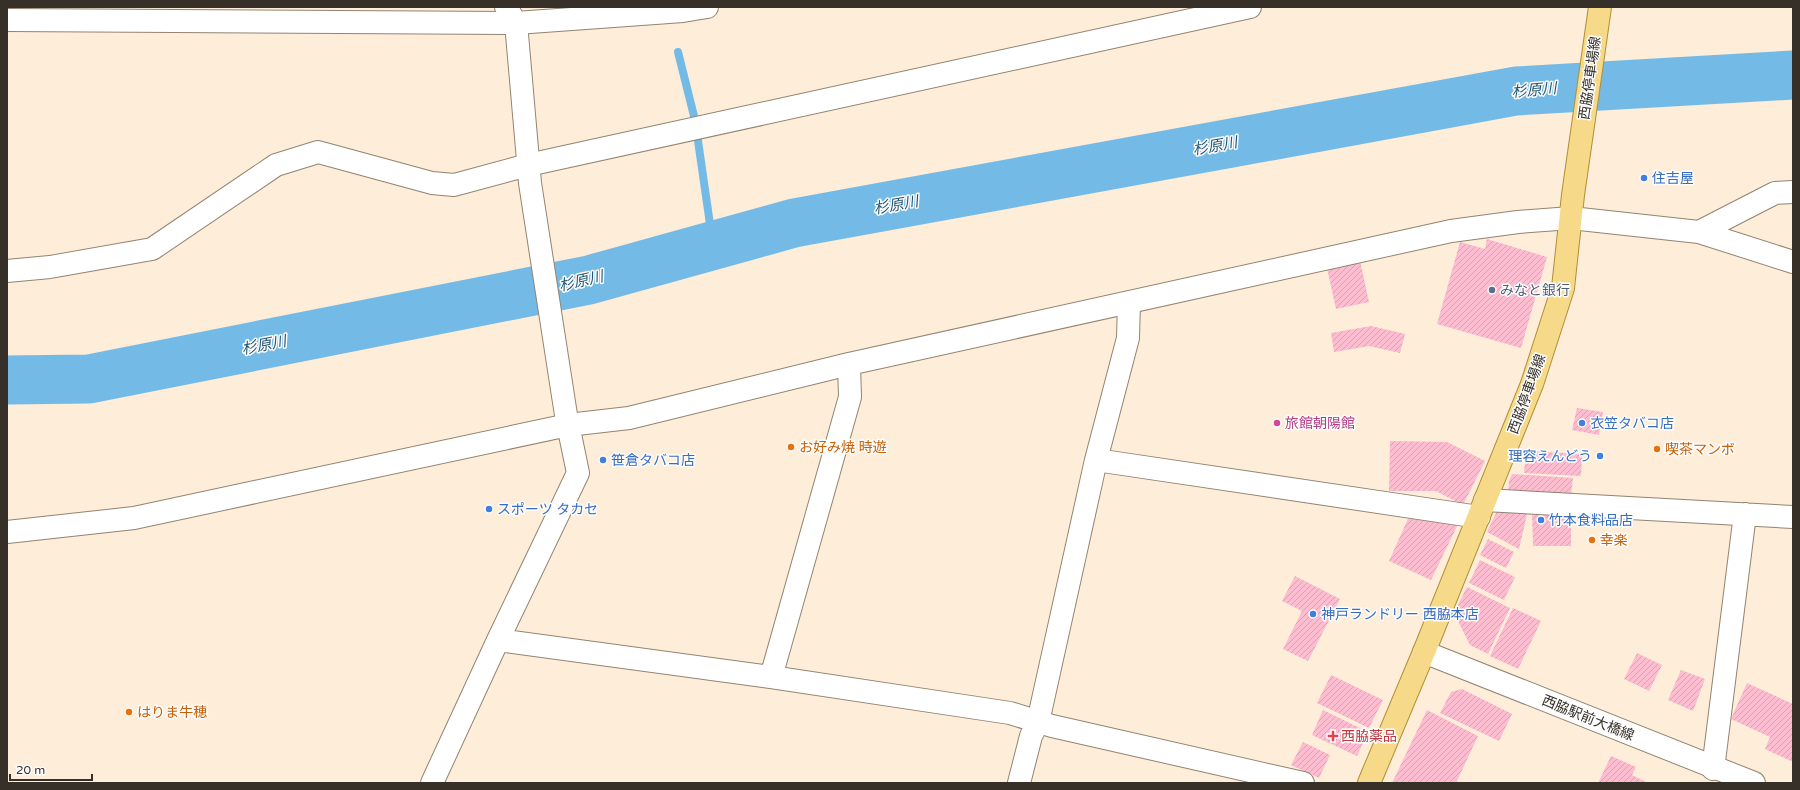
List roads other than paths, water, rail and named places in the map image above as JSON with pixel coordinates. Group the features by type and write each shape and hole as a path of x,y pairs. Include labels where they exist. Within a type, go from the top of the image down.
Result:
{"main road":[{"name":"西脇停車場線","path":"1369,783 1424,652 1532,384 1563,288 1573,194 1600,7"}],"street":[{"path":"7,20 511,15 683,11 707,7"},
{"path":"7,271 50,267 152,250 276,165 318,152 432,183 454,185 529,174 696,128 1250,7"},
{"path":"432,783 498,640 578,473 567,420 529,174 511,15"},
{"path":"1699,232 1775,194 1793,192"},
{"path":"7,532 134,518 567,420 629,418 849,364 1451,231 1518,222 1571,218 1699,232 1793,262"},
{"path":"1019,783 1031,736 1038,722 1096,460 1128,338 1129,302"},
{"path":"771,677 850,397 849,364"},
{"path":"1096,460 1482,508 1745,514 1793,517"},
{"path":"1713,768 1745,514"},
{"path":"498,640 771,677 1010,713 1038,722 1303,783"},
{"name":"西脇駅前大橋線","path":"1424,652 1754,783"}],"waterway":[{"path":"678,52 695,120 713,245"},
{"name":"杉原川","path":"7,380 89,379 589,280 794,223 1516,91 1793,75"}],"place":[{"name":"住吉屋","path":"1644,178"},
{"name":"みなと銀行","path":"1492,290"},
{"name":"旅館朝陽館","path":"1277,423"},
{"name":"衣笠タバコ店","path":"1582,423"},
{"name":"お好み焼 時遊","path":"791,447"},
{"name":"喫茶マンボ","path":"1657,449"},
{"name":"理容えんどう","path":"1600,456"},
{"name":"笹倉タバコ店","path":"603,460"},
{"name":"スポーツ タカセ","path":"489,509"},
{"name":"竹本食料品店","path":"1541,520"},
{"name":"幸楽","path":"1592,540"},
{"name":"神戸ランドリー 西脇本店","path":"1313,614"},
{"name":"はりま牛穂","path":"129,712"},
{"name":"西脇薬品","path":"1333,736"}]}
